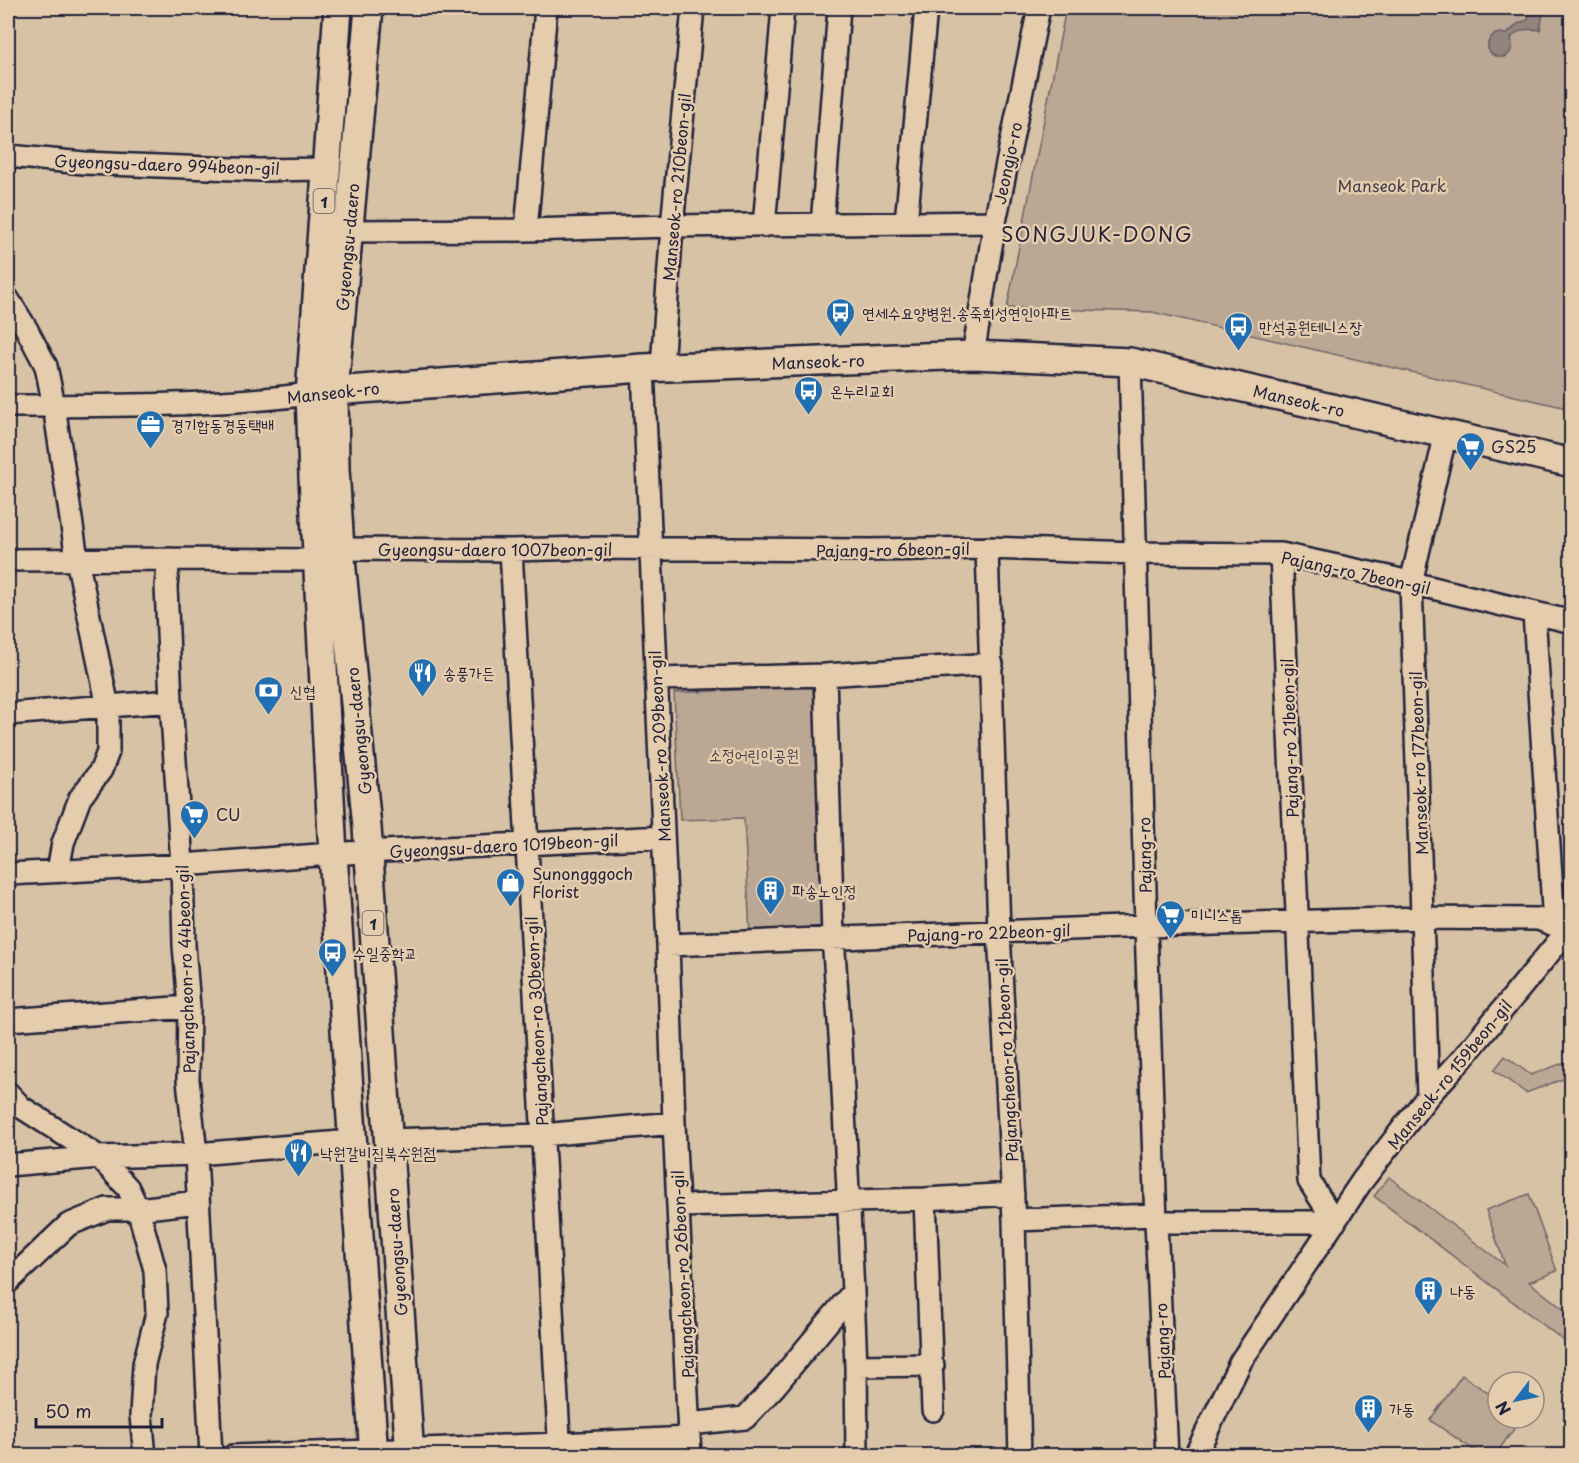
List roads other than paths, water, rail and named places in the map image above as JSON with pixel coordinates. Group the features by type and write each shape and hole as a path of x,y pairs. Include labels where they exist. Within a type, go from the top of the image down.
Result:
{"main road":[{"name":"Gyeongsu-daero","path":"338,8 317,291 322,393 335,468 332,547 349,853 353,1141 374,1453"},
{"name":"Gyeongsu-daero","path":"369,8 343,295 322,393 313,484 332,547 367,827 349,853 389,1140 410,1452"},
{"path":"317,291 343,295"},
{"name":"Manseok-ro","path":"322,393 652,367 973,355 1130,362 1572,463"},
{"path":"313,484 321,485 332,547"}],"street":[{"path":"526,230 546,8"},
{"name":"Manseok-ro 210beon-gil","path":"652,367 672,226 693,8"},
{"path":"764,226 783,8"},
{"path":"822,225 839,8"},
{"path":"906,223 926,8"},
{"name":"Jeongjo-ro","path":"973,355 995,222 1039,8"},
{"name":"Gyeongsu-daero 994beon-gil","path":"8,156 84,164 259,170 326,169"},
{"path":"348,231 995,222"},
{"path":"8,299 46,366 77,559 108,706 108,752 101,770 80,798 63,843 58,871"},
{"name":"Pajang-ro","path":"1130,362 1146,926 1167,1455"},
{"name":"Manseok-ro 209beon-gil","path":"652,367 650,549 674,1124"},
{"name":"Manseok-ro","path":"8,406 195,404 322,393"},
{"name":"Manseok-ro 177beon-gil","path":"1428,1096 1411,583 1446,433"},
{"name":"Gyeongsu-daero 1007beon-gil","path":"8,560 169,559 332,547 512,550 650,549"},
{"name":"Pajang-ro 6beon-gil","path":"650,549 987,548 1136,553"},
{"name":"Pajangcheon-ro 12beon-gil","path":"987,548 999,932 1014,1220 1020,1455"},
{"name":"Pajangcheon-ro 30beon-gil","path":"512,550 560,1450"},
{"name":"Pajang-ro 7beon-gil","path":"1136,553 1281,554 1572,622"},
{"name":"Pajang-ro 21beon-gil","path":"1281,554 1309,1181 1335,1222"},
{"name":"Pajangcheon-ro 44beon-gil","path":"169,559 166,586 189,1007 188,1080 196,1154 211,1455"},
{"path":"1534,613 1553,908 1570,927"},
{"path":"656,679 825,675 992,663"},
{"path":"825,675 833,937 849,1201 858,1455"},
{"path":"8,714 171,701"},
{"name":"Gyeongsu-daero 1019beon-gil","path":"8,874 663,837"},
{"path":"1146,926 1423,918 1538,919 1570,927"},
{"name":"Pajang-ro 22beon-gil","path":"668,945 1146,926"},
{"name":"Manseok-ro 159beon-gil","path":"1195,1455 1241,1361 1362,1181 1428,1096 1462,1059 1570,927"},
{"path":"8,1020 189,1007"},
{"path":"8,1093 21,1107 99,1157 128,1188 138,1209 154,1270 157,1313 144,1364 141,1416 145,1455"},
{"path":"389,1140 543,1135 674,1124"},
{"name":"Pajangcheon-ro 26beon-gil","path":"674,1124 689,1439"},
{"path":"8,1165 99,1157 196,1154 353,1141"},
{"path":"679,1206 925,1199 1013,1194"},
{"path":"925,1199 933,1410"},
{"path":"8,1282 68,1225 107,1209 138,1209 198,1202"},
{"path":"1014,1220 1156,1218 1335,1222"},
{"path":"233,1455 560,1450 689,1439 745,1418 775,1386 853,1292"},
{"path":"856,1366 933,1365"}],"place":[{"name":"연세수요양병원.송죽희성연인아파트","path":"841,338"},
{"name":"만석공원테니스장","path":"1238,352"},
{"name":"온누리교회","path":"809,416"},
{"name":"경기합동경동택배","path":"150,450"},
{"name":"GS25","path":"1470,472"},
{"name":"송풍가든","path":"422,698"},
{"name":"신협","path":"269,716"},
{"name":"CU","path":"195,840"},
{"name":"Sunongggoch Florist","path":"511,908"},
{"name":"파송노인정","path":"771,916"},
{"name":"미니스톱","path":"1170,940"},
{"name":"수일중학교","path":"332,978"},
{"name":"낙원갈비집북수원점","path":"299,1178"},
{"name":"나동","path":"1429,1316"},
{"name":"가동","path":"1368,1434"}],"district":[{"name":"SONGJUK-DONG","path":"1097,234"}],"park label":[{"name":"Manseok Park","path":"1392,185"},
{"name":"소정어린이공원","path":"754,754"}]}
